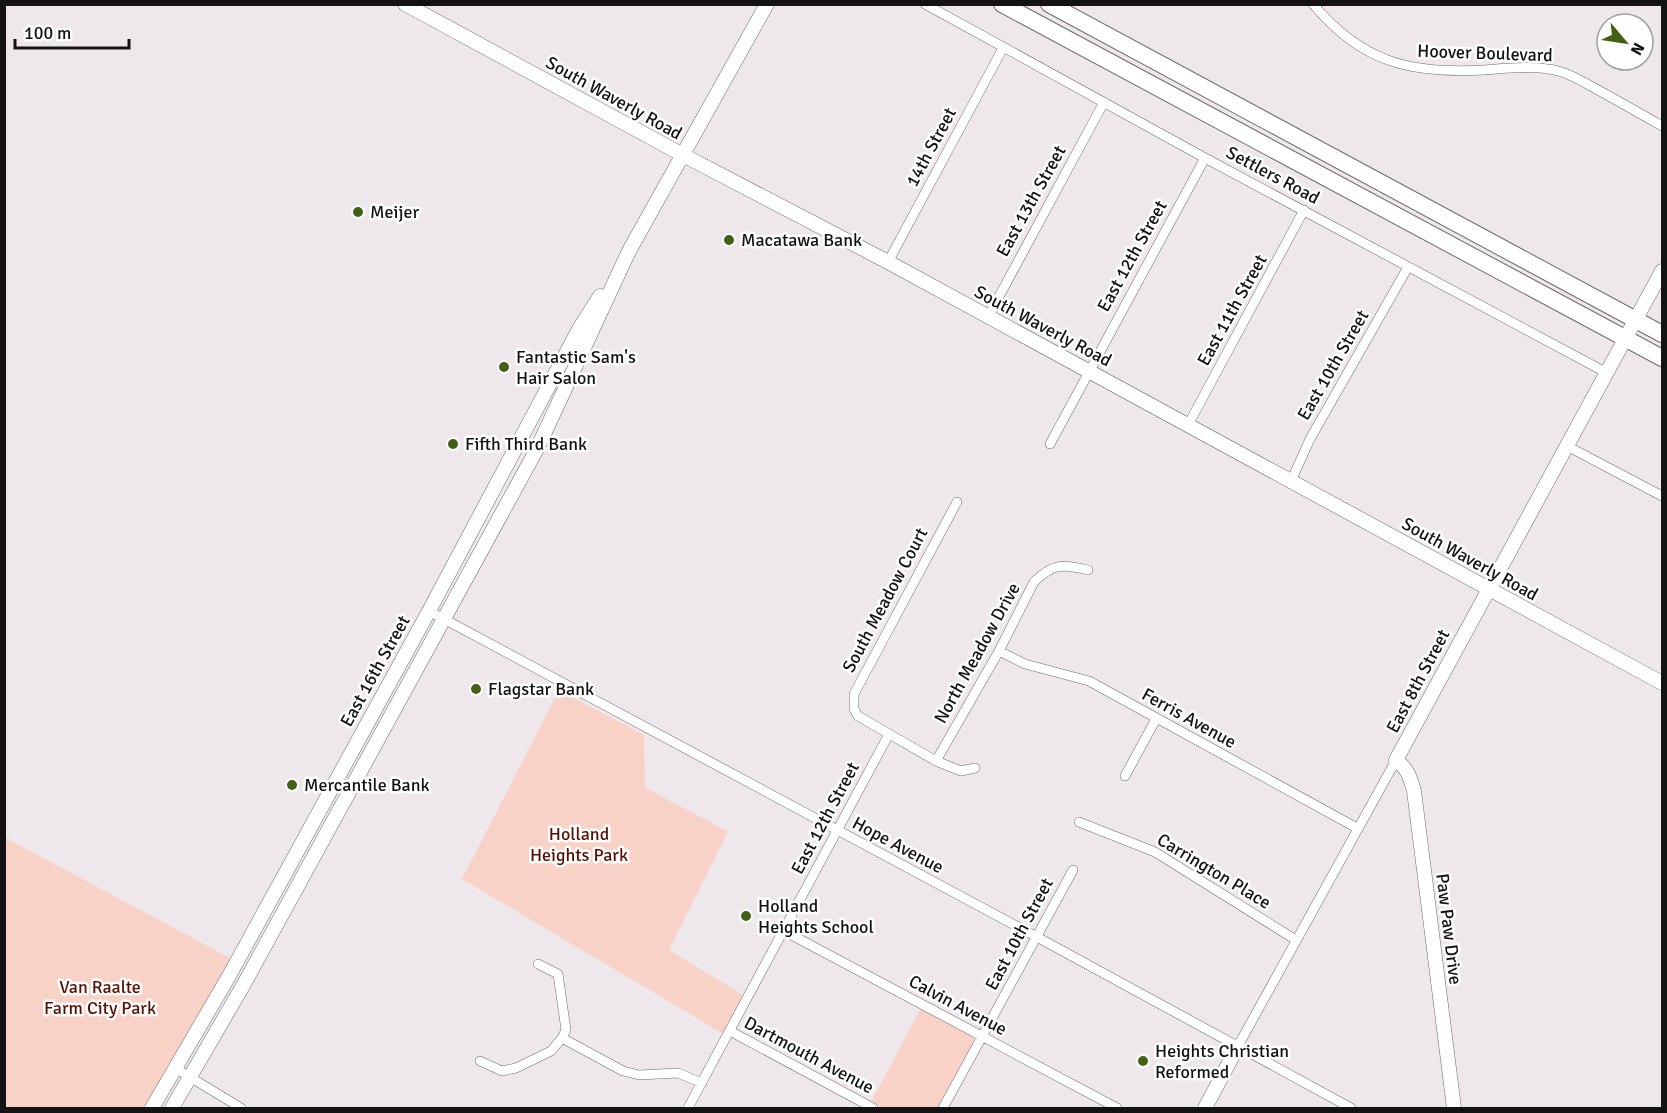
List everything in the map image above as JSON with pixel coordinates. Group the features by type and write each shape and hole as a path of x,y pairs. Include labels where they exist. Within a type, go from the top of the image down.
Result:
{"highway":[{"path":"1002,4 1020,9 1662,358"},
{"path":"1049,4 1662,334"},
{"path":"1425,231 1432,222 1445,218"}],"main road":[{"name":"South Waverly Road","path":"405,4 683,155 888,262 1662,683"},
{"name":"East 16th Street","path":"152,1108 229,976 429,611 579,329 629,251 767,4"},
{"name":"East 16th Street","path":"172,1108 244,984 537,449 629,251"},
{"name":"East 8th Street","path":"1396,760 1662,271"},
{"name":"Paw Paw Drive","path":"1396,760 1406,767 1413,791 1454,1108"},
{"name":"East 8th Street","path":"1205,1108 1238,1046"}],"street":[{"name":"Settlers Road","path":"925,4 1205,158 1607,374"},
{"name":"Hoover Boulevard","path":"1313,4 1340,33 1383,59 1407,67 1431,71 1528,68 1562,72 1662,126"},
{"name":"14th Street","path":"888,262 1003,48"},
{"name":"East 13th Street","path":"988,317 1104,102"},
{"name":"East 12th Street","path":"1050,444 1205,158"},
{"name":"East 11th Street","path":"1188,425 1304,210"},
{"name":"East 10th Street","path":"1291,481 1310,439 1408,267"},
{"path":"1567,446 1662,496"},
{"name":"South Meadow Court","path":"957,502 854,694 854,709 858,716 936,761 962,771 975,768"},
{"name":"North Meadow Drive","path":"936,761 999,651 1034,582 1049,569 1065,565 1088,570"},
{"name":"Hope Avenue","path":"429,611 1352,1108"},
{"name":"Ferris Avenue","path":"999,651 1024,664 1089,681 1358,828"},
{"path":"1125,776 1156,719"},
{"name":"East 12th Street","path":"688,1108 889,734"},
{"name":"East 8th Street","path":"1238,1046 1396,760"},
{"name":"Carrington Place","path":"1079,822 1155,852 1296,940"},
{"name":"East 10th Street","path":"943,1108 1073,870"},
{"name":"Calvin Avenue","path":"784,931 1117,1108"},
{"path":"480,1061 502,1071 516,1068 551,1051 562,1038 566,1030 558,974 538,964"},
{"name":"Dartmouth Avenue","path":"730,1031 873,1108"},
{"path":"562,1038 623,1071 639,1075 678,1072 702,1083"},
{"path":"175,1068 241,1108"}],"green space":[{"name":"Holland Heights Park","path":"559,690 644,735 645,787 728,832 669,950 748,998 727,1036 462,879"},
{"name":"Van Raalte Farm City Park","path":"4,837 232,959 148,1108 5,1108"},
{"path":"921,1008 973,1036 974,1043 938,1108 882,1108 871,1102"}],"place":[{"name":"Meijer","path":"358,212"},
{"name":"Macatawa Bank","path":"729,240"},
{"name":"Fantastic Sam's Hair Salon","path":"504,367"},
{"name":"Fifth Third Bank","path":"453,444"},
{"name":"Flagstar Bank","path":"476,689"},
{"name":"Mercantile Bank","path":"292,785"},
{"name":"Holland Heights School","path":"746,916"},
{"name":"Heights Christian Reformed","path":"1143,1061"}]}
